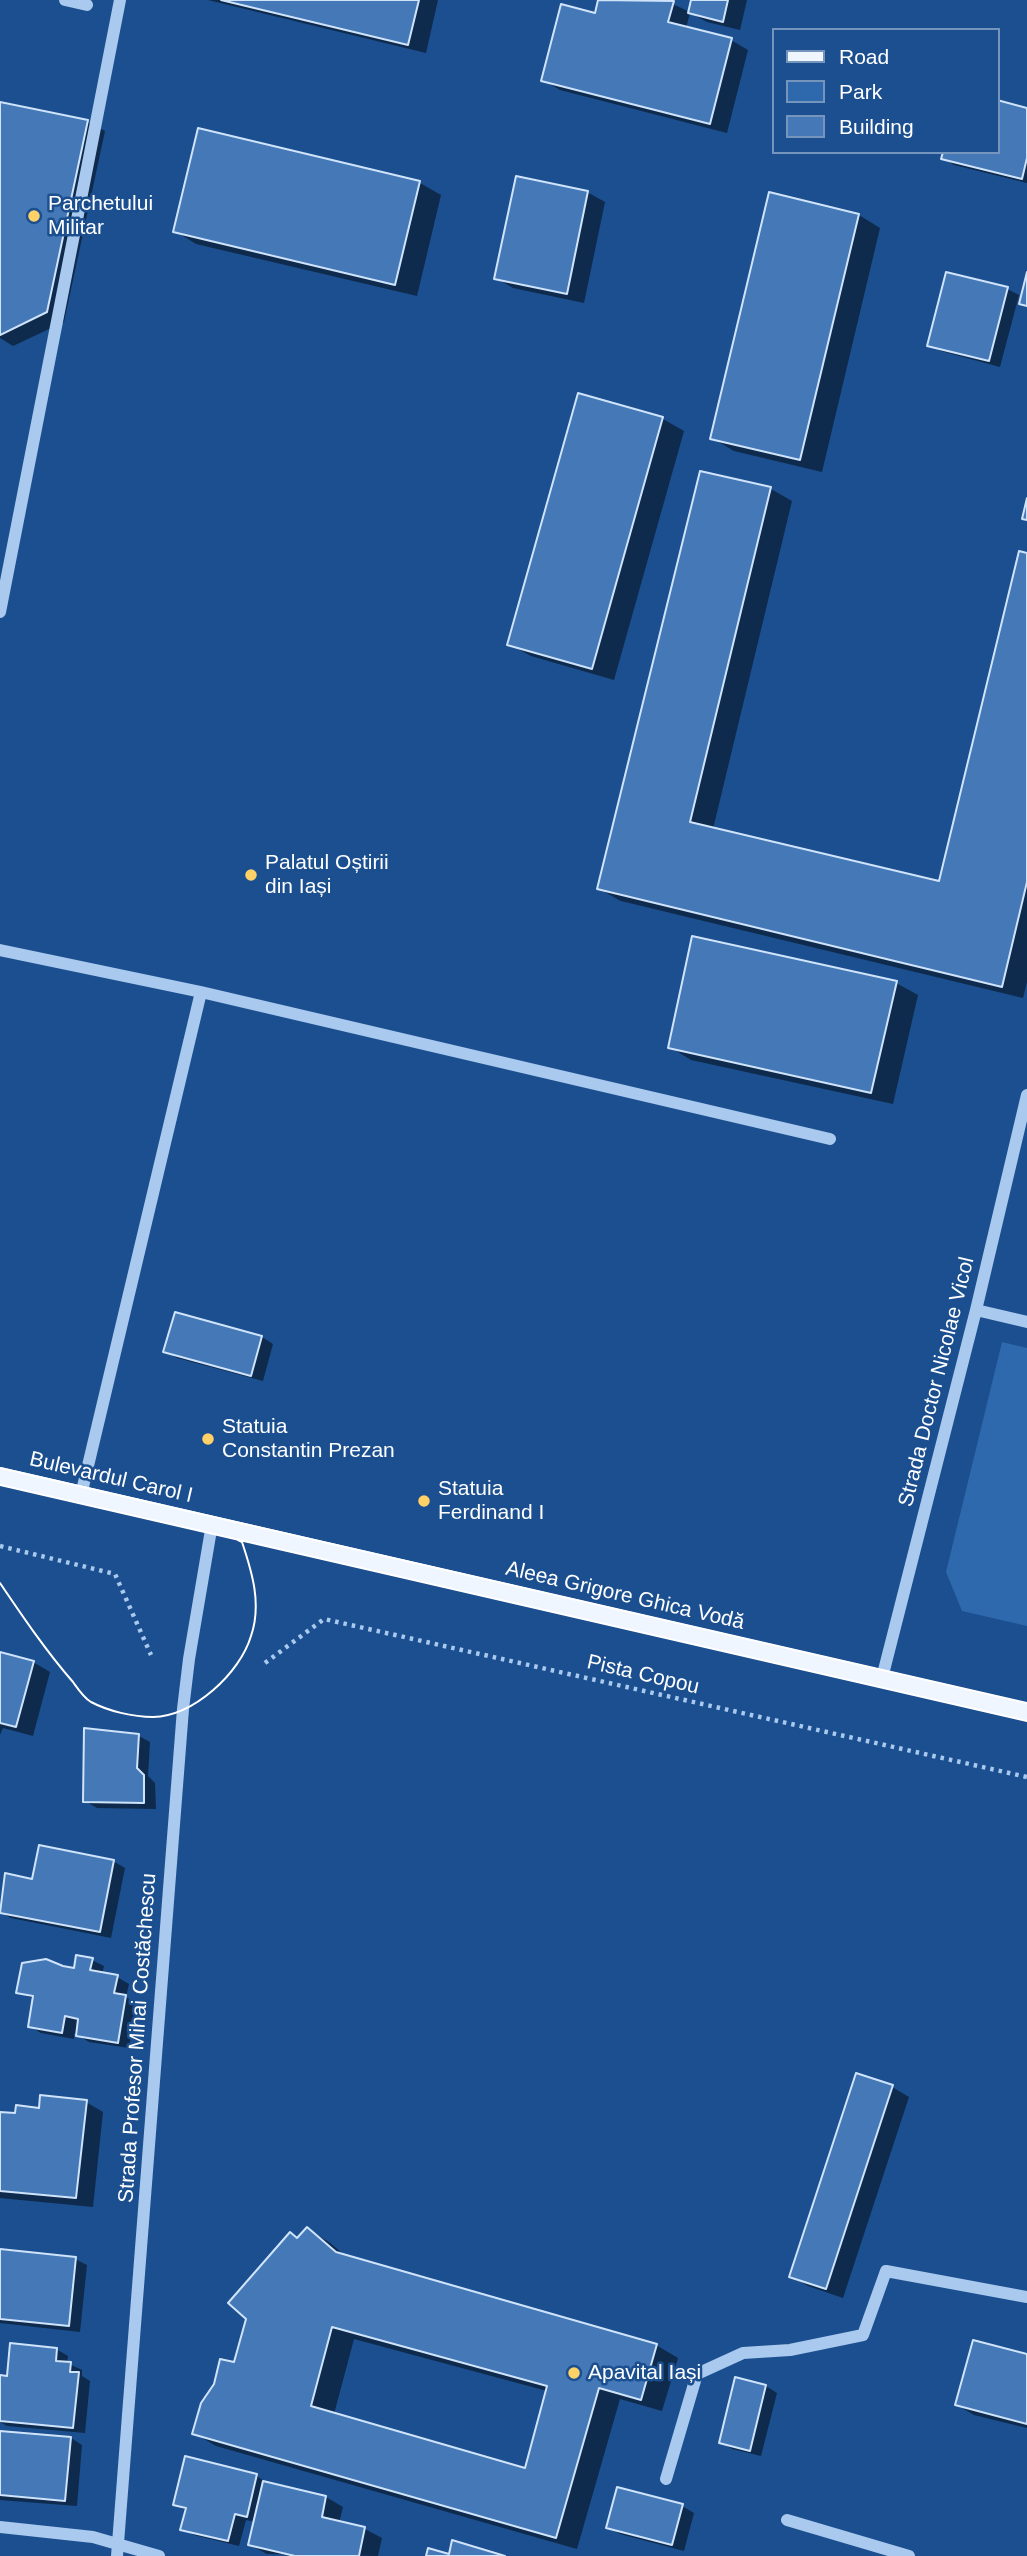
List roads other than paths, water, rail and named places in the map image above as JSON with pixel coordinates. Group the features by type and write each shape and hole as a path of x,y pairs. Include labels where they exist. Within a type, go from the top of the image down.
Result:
{"main road":[{"name":"Bulevardul Carol I","path":"0,1476 212,1524"},
{"name":"Aleea Grigore Ghica Vodă","path":"212,1524 1027,1712"}],"street":[{"path":"65,0 87,5"},
{"path":"0,612 120,0"},
{"path":"0,950 201,992 830,1139"},
{"path":"81,1495 201,992"},
{"name":"Strada Doctor Nicolae Vicol","path":"882,1678 976,1310 1027,1095"},
{"path":"976,1310 1027,1322"},
{"name":"Strada Profesor Mihai Costăchescu","path":"117,2549 183,1709 188,1660 212,1524"},
{"path":"666,2479 697,2374 743,2353 790,2350 863,2334 886,2271 1027,2298"},
{"path":"788,2520 909,2556"},
{"path":"0,2527 93,2537 117,2549 159,2556"}],"tram line":[{"path":"0,1468 1027,1703"},
{"path":"0,1485 1027,1721"},
{"path":"0,1583 44,1646 88,1700 129,1715 169,1715 199,1701 226,1678 237,1664 251,1636 256,1600 242,1542 236,1539"}],"place":[{"name":"Parchetului Militar","path":"34,216"},
{"name":"Palatul Oștirii din Iași","path":"251,875"},
{"name":"Statuia Constantin Prezan","path":"208,1439"},
{"name":"Statuia Ferdinand I","path":"424,1501"},
{"name":"Apavital Iași","path":"574,2373"}]}
